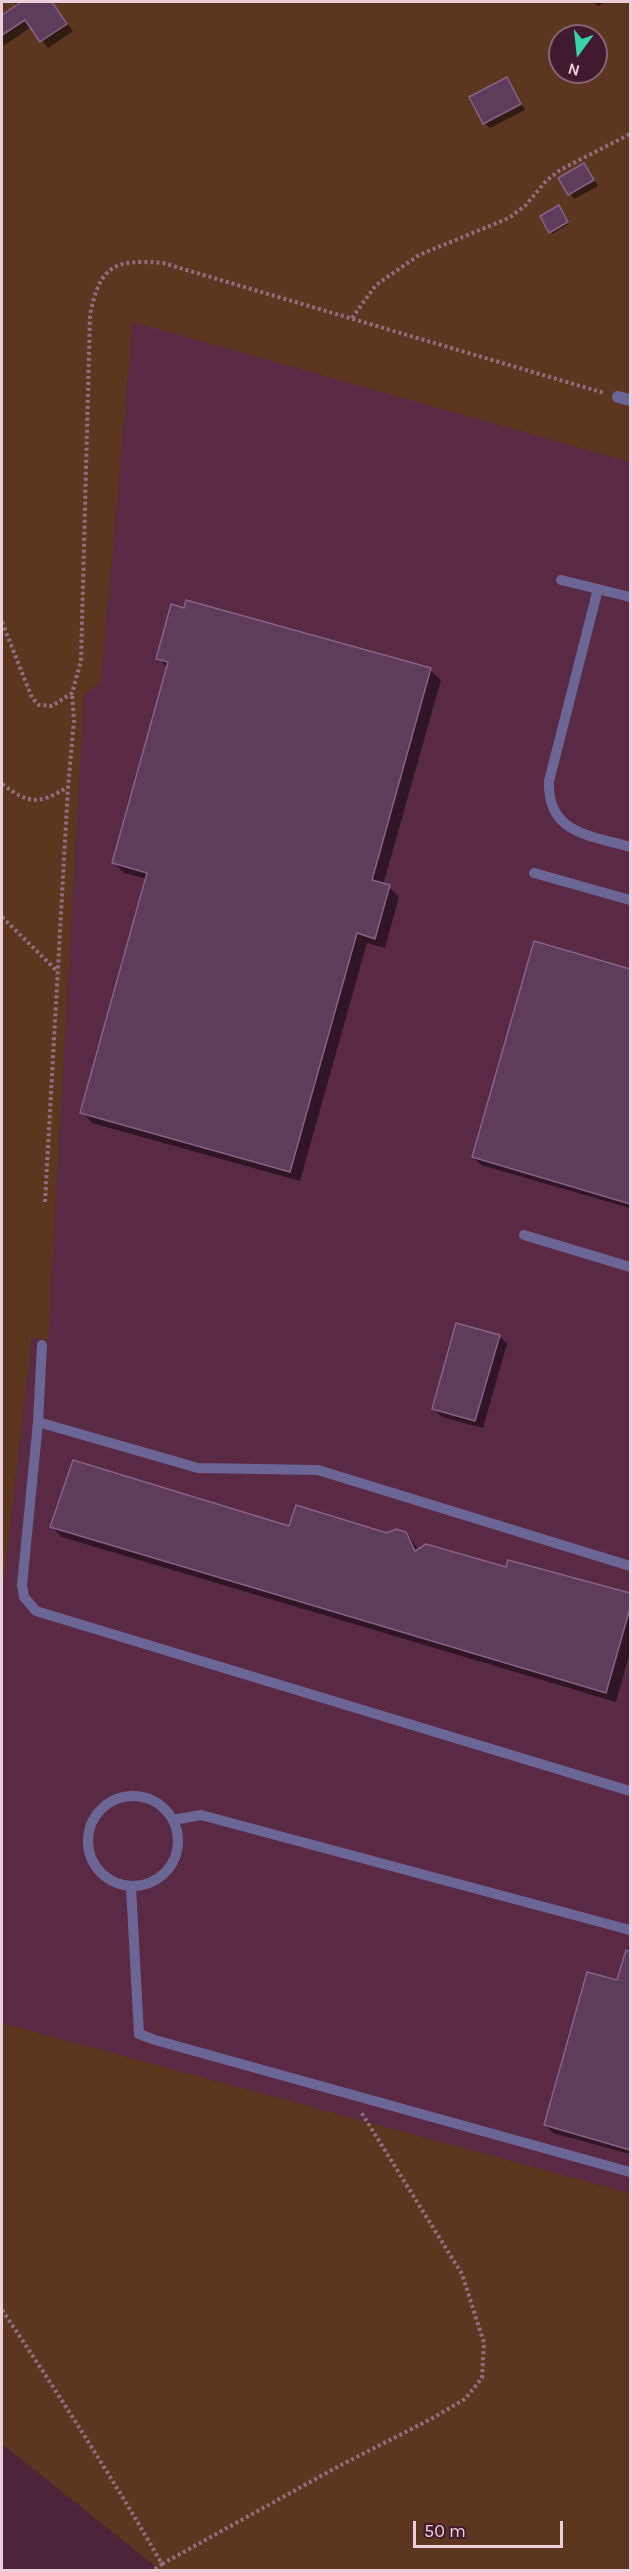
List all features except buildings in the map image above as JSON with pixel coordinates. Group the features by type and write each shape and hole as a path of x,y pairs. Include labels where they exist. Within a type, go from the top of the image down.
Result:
{"lane":[{"path":"561,580 630,597"},
{"path":"598,589 549,781 548,793 555,814 569,828 630,847"},
{"path":"534,873 630,900"},
{"path":"524,1235 630,1267"},
{"path":"42,1345 38,1422 22,1585 24,1597 36,1611 630,1791"},
{"path":"38,1422 198,1468 318,1470 630,1566"},
{"path":"128,1796 139,1796 159,1804 173,1820 179,1843 172,1866 154,1882 131,1887 107,1879 95,1865 88,1847 92,1823 108,1804 128,1796"},
{"path":"173,1820 201,1815 630,1930"},
{"path":"131,1887 139,2034 630,2172"}],"path":[{"path":"352,318 376,285 419,255 509,218 526,205 560,170 630,134"},
{"path":"45,1202 68,787 74,721 72,693 81,661 90,315 94,292 103,277 115,267 132,260 163,263 624,399"},
{"path":"2,622 32,698 39,705 52,706 72,693"},
{"path":"2,784 22,798 38,801 50,798 68,787"},
{"path":"2,918 57,972"},
{"path":"154,2571 162,2564 339,2466 431,2420 465,2399 482,2378 484,2343 462,2274 361,2111"},
{"path":"2,2310 54,2387 162,2564"}],"shaded area":[{"path":"2,2 630,2 630,462 133,322 101,681 84,695 48,1340 32,1338 2,1595"},
{"path":"133,321 630,462 630,2193 2,2023 2,1595 32,1338 48,1340 84,694 101,681"},
{"path":"2,2023 630,2193 630,2570 160,2570 2,2444"}]}
